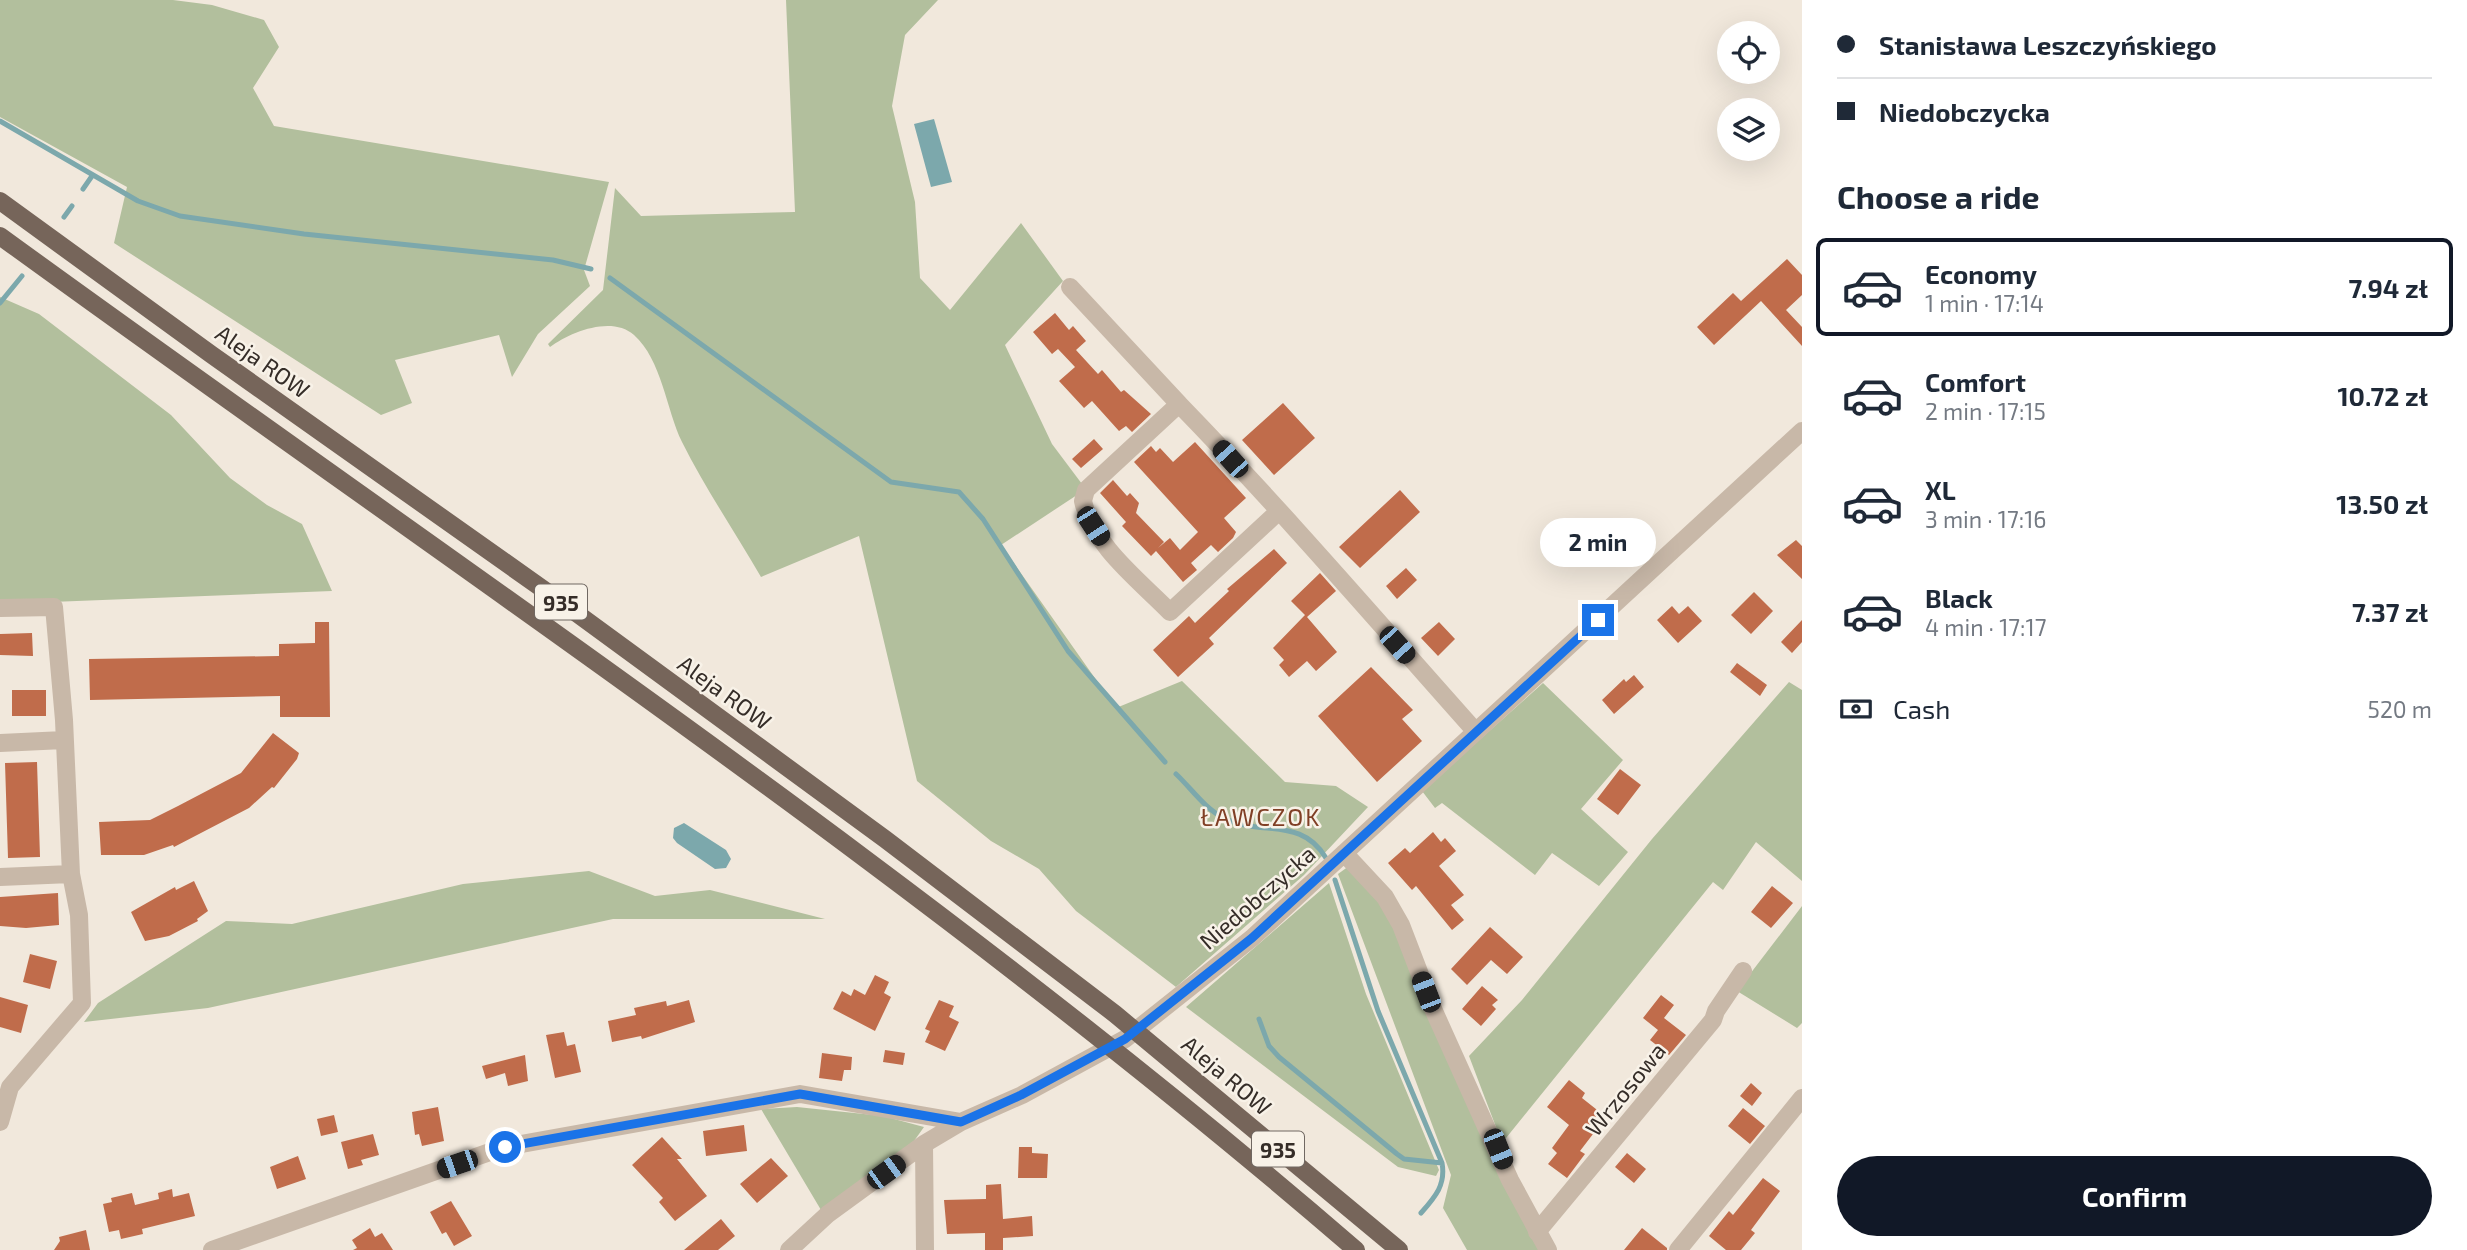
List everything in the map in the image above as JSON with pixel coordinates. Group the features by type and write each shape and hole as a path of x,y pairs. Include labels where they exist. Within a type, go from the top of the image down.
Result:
{"main road":[{"name":"Aleja ROW","path":"0,201 564,604 885,839 1115,1014 1399,1250"},
{"name":"935","path":"0,236 859,852 1132,1063 1356,1250"}],"street":[{"path":"1070,287 1476,732"},
{"path":"1179,404 1083,496 1088,517 1114,554 1170,612 1278,512"},
{"name":"Niedobczycka","path":"789,1250 828,1214 924,1144 961,1122 1021,1095 1125,1039 1252,938 1802,431"},
{"path":"0,608 54,607 71,874 79,915 82,1003 10,1087 0,1122"},
{"path":"0,743 64,740"},
{"path":"1344,853 1385,897 1401,925 1434,1011 1537,1232 1548,1250"},
{"path":"0,877 71,874"},
{"name":"Wrzosowa","path":"1537,1232 1713,1020 1716,1011 1743,971"},
{"path":"212,1250 505,1147 800,1094 961,1122"},
{"path":"1678,1250 1802,1098"},
{"path":"924,1144 925,1250"}],"green space":[{"path":"0,0 173,0 212,5 264,20 279,47 253,88 274,126 609,182 584,270 590,286 538,334 512,377 499,335 395,360 412,403 381,415 114,243 127,187 0,117"},
{"path":"786,0 938,0 905,35 892,106 915,202 920,278 950,310 1021,223 1063,281 1005,345 1052,444 1082,484 1077,495 1001,545 1116,708 1182,681 1285,782 1336,786 1368,807 1304,875 1176,987 1076,911 1039,869 991,841 917,781 859,536 761,577 682,442 657,371 643,345 634,335 625,329 603,326 580,331 550,347 548,344 603,290 615,188 641,216 795,212"},
{"path":"0,297 39,314 171,415 230,478 267,505 302,524 332,591 0,604"},
{"path":"1789,682 1802,690 1802,881 1756,842 1723,890 1713,882 1502,1143 1469,1056 1522,1000 1652,839"},
{"path":"1543,683 1623,760 1581,809 1628,852 1599,886 1552,853 1535,875 1442,803 1435,808 1422,791"},
{"path":"1349,866 1385,906 1541,1250 1467,1250 1443,1208 1451,1175 1338,874"},
{"path":"589,871 655,896 710,890 825,919 613,919 208,1008 84,1022 98,1003 226,921 292,924 463,884"},
{"path":"1329,883 1366,994 1439,1170 1436,1176 1398,1167 1186,1007"},
{"path":"1802,906 1802,1023 1797,1028 1737,991"},
{"path":"797,1107 883,1116 924,1127 914,1141 821,1210 761,1109"}],"water":[{"path":"934,119 952,182 931,187 914,124"},
{"path":"684,823 726,850 731,859 726,868 715,869 677,843 673,838 674,828"}],"building":[{"path":"1787,259 1802,275 1802,295 1786,310 1802,327 1802,346 1761,301 1714,345 1697,327 1733,293 1741,301"},
{"path":"1055,313 1069,330 1073,326 1086,341 1076,350 1098,374 1102,370 1121,392 1124,390 1151,414 1132,432 1126,426 1119,431 1092,401 1084,408 1059,381 1075,367 1058,349 1052,354 1033,332"},
{"path":"1283,403 1315,438 1274,475 1242,440"},
{"path":"1094,439 1103,449 1081,468 1072,459"},
{"path":"1195,442 1246,498 1224,518 1236,532 1233,538 1218,552 1211,545 1191,563 1197,570 1183,582 1156,551 1151,556 1122,526 1126,522 1100,493 1113,480 1127,496 1130,493 1139,503 1136,513 1164,542 1158,548 1170,538 1180,550 1198,532 1134,462 1151,446 1156,452 1160,448 1173,462"},
{"path":"1400,490 1420,512 1360,568 1339,547"},
{"path":"1796,540 1802,546 1802,579 1777,555"},
{"path":"1274,549 1287,563 1209,638 1214,644 1178,677 1153,650 1189,616 1195,623 1229,591 1227,589"},
{"path":"1406,568 1417,580 1397,599 1386,586"},
{"path":"1320,573 1336,591 1307,617 1337,652 1316,671 1307,661 1289,677 1279,665 1284,660 1273,648 1305,615 1291,601"},
{"path":"1754,592 1773,611 1751,634 1731,615"},
{"path":"1672,606 1679,614 1688,606 1702,621 1678,643 1657,620"},
{"path":"1802,620 1802,642 1792,653 1781,642"},
{"path":"315,622 329,622 330,717 280,717 280,696 90,700 89,659 279,656 279,644 315,643"},
{"path":"1439,622 1455,639 1438,656 1421,638"},
{"path":"32,633 33,656 0,655 0,634"},
{"path":"1737,663 1767,685 1760,696 1730,672"},
{"path":"1371,667 1413,710 1402,719 1422,741 1377,782 1318,716"},
{"path":"1634,675 1644,687 1614,714 1602,700 1624,679 1626,682"},
{"path":"12,690 46,690 46,716 12,716"},
{"path":"273,733 299,753 274,788 249,808 174,847 173,845 144,855 101,855 99,822 150,820 178,806 241,773"},
{"path":"37,762 40,857 8,858 5,763"},
{"path":"1620,769 1641,785 1618,815 1597,799"},
{"path":"1433,832 1441,842 1445,838 1456,851 1439,866 1464,895 1451,905 1464,920 1452,930 1416,886 1412,890 1388,863 1405,848 1410,853"},
{"path":"194,881 208,911 197,919 198,921 169,936 145,941 131,912 175,887 176,890"},
{"path":"1772,886 1793,903 1771,928 1751,912"},
{"path":"58,893 59,925 26,928 0,926 0,897"},
{"path":"1490,927 1523,957 1507,974 1491,960 1467,985 1451,969"},
{"path":"30,954 57,961 50,989 23,982"},
{"path":"875,975 889,982 884,993 891,997 875,1031 833,1009 842,991 851,996 854,989 865,995"},
{"path":"1482,986 1498,1000 1492,1005 1496,1009 1481,1026 1462,1009"},
{"path":"1661,995 1674,1005 1664,1018 1686,1035 1669,1055 1650,1040 1658,1030 1643,1018"},
{"path":"0,997 28,1005 21,1033 0,1027"},
{"path":"689,1000 695,1022 642,1039 641,1036 612,1042 608,1021 636,1015 634,1008 666,1001 667,1006"},
{"path":"939,1000 954,1006 949,1017 959,1022 945,1051 925,1042 930,1031 925,1029"},
{"path":"564,1032 567,1046 575,1044 581,1072 555,1078 546,1035"},
{"path":"885,1050 905,1053 903,1065 883,1062"},
{"path":"822,1053 852,1057 851,1070 844,1070 842,1081 819,1078"},
{"path":"525,1055 528,1081 508,1086 505,1073 486,1079 482,1066"},
{"path":"1569,1080 1585,1093 1582,1098 1606,1117 1580,1151 1585,1154 1567,1178 1548,1164 1557,1153 1552,1148 1569,1125 1547,1107"},
{"path":"1751,1083 1762,1093 1752,1106 1740,1096"},
{"path":"438,1107 444,1141 422,1146 419,1134 415,1135 412,1112"},
{"path":"1743,1108 1765,1126 1750,1144 1728,1126"},
{"path":"334,1115 338,1132 321,1136 317,1119"},
{"path":"744,1125 747,1151 706,1156 703,1131"},
{"path":"373,1134 379,1155 361,1160 363,1165 348,1169 341,1142"},
{"path":"662,1137 682,1159 677,1159 707,1196 675,1221 659,1202 663,1198 632,1165"},
{"path":"1019,1147 1032,1147 1032,1153 1048,1154 1047,1178 1018,1178"},
{"path":"1627,1153 1646,1169 1634,1183 1615,1167"},
{"path":"298,1156 306,1179 277,1189 270,1167"},
{"path":"771,1158 788,1176 757,1203 740,1184"},
{"path":"1763,1178 1780,1191 1751,1230 1755,1233 1741,1250 1726,1250 1709,1236 1729,1211 1733,1215"},
{"path":"1001,1184 1003,1219 1032,1216 1033,1236 1003,1238 1003,1250 985,1250 985,1233 947,1234 944,1200 986,1199 986,1185"},
{"path":"172,1189 173,1197 189,1193 195,1216 142,1229 143,1234 121,1239 119,1230 109,1232 103,1204 112,1202 111,1198 132,1193 135,1205 159,1199 158,1193"},
{"path":"451,1201 472,1236 454,1246 446,1232 442,1234 430,1212"},
{"path":"721,1219 735,1236 718,1250 684,1250"},
{"path":"370,1228 375,1237 382,1233 393,1250 353,1250 357,1248 352,1240"},
{"path":"1642,1228 1667,1248 1667,1250 1624,1250"},
{"path":"86,1230 90,1250 54,1250 60,1241 59,1237"}],"waterway":[{"path":"0,121 138,201 180,216 304,234 553,260 591,269"},
{"path":"83,189 92,176"},
{"path":"64,217 72,206"},
{"path":"0,303 22,276"},
{"path":"610,278 891,482 959,492 983,519 1068,651 1165,762"},
{"path":"1176,774 1204,804 1224,818 1305,837 1316,845 1326,858"},
{"path":"1335,880 1378,1011 1442,1163 1441,1184 1421,1213"},
{"path":"1259,1019 1269,1046 1279,1057 1397,1154 1404,1159 1442,1163"}],"district":[{"name":"ŁAWCZOK","path":"1261,816"}],"route":[{"path":"505,1147 800,1094 961,1122 1021,1095 1125,1039 1252,938 1598,620"}]}
